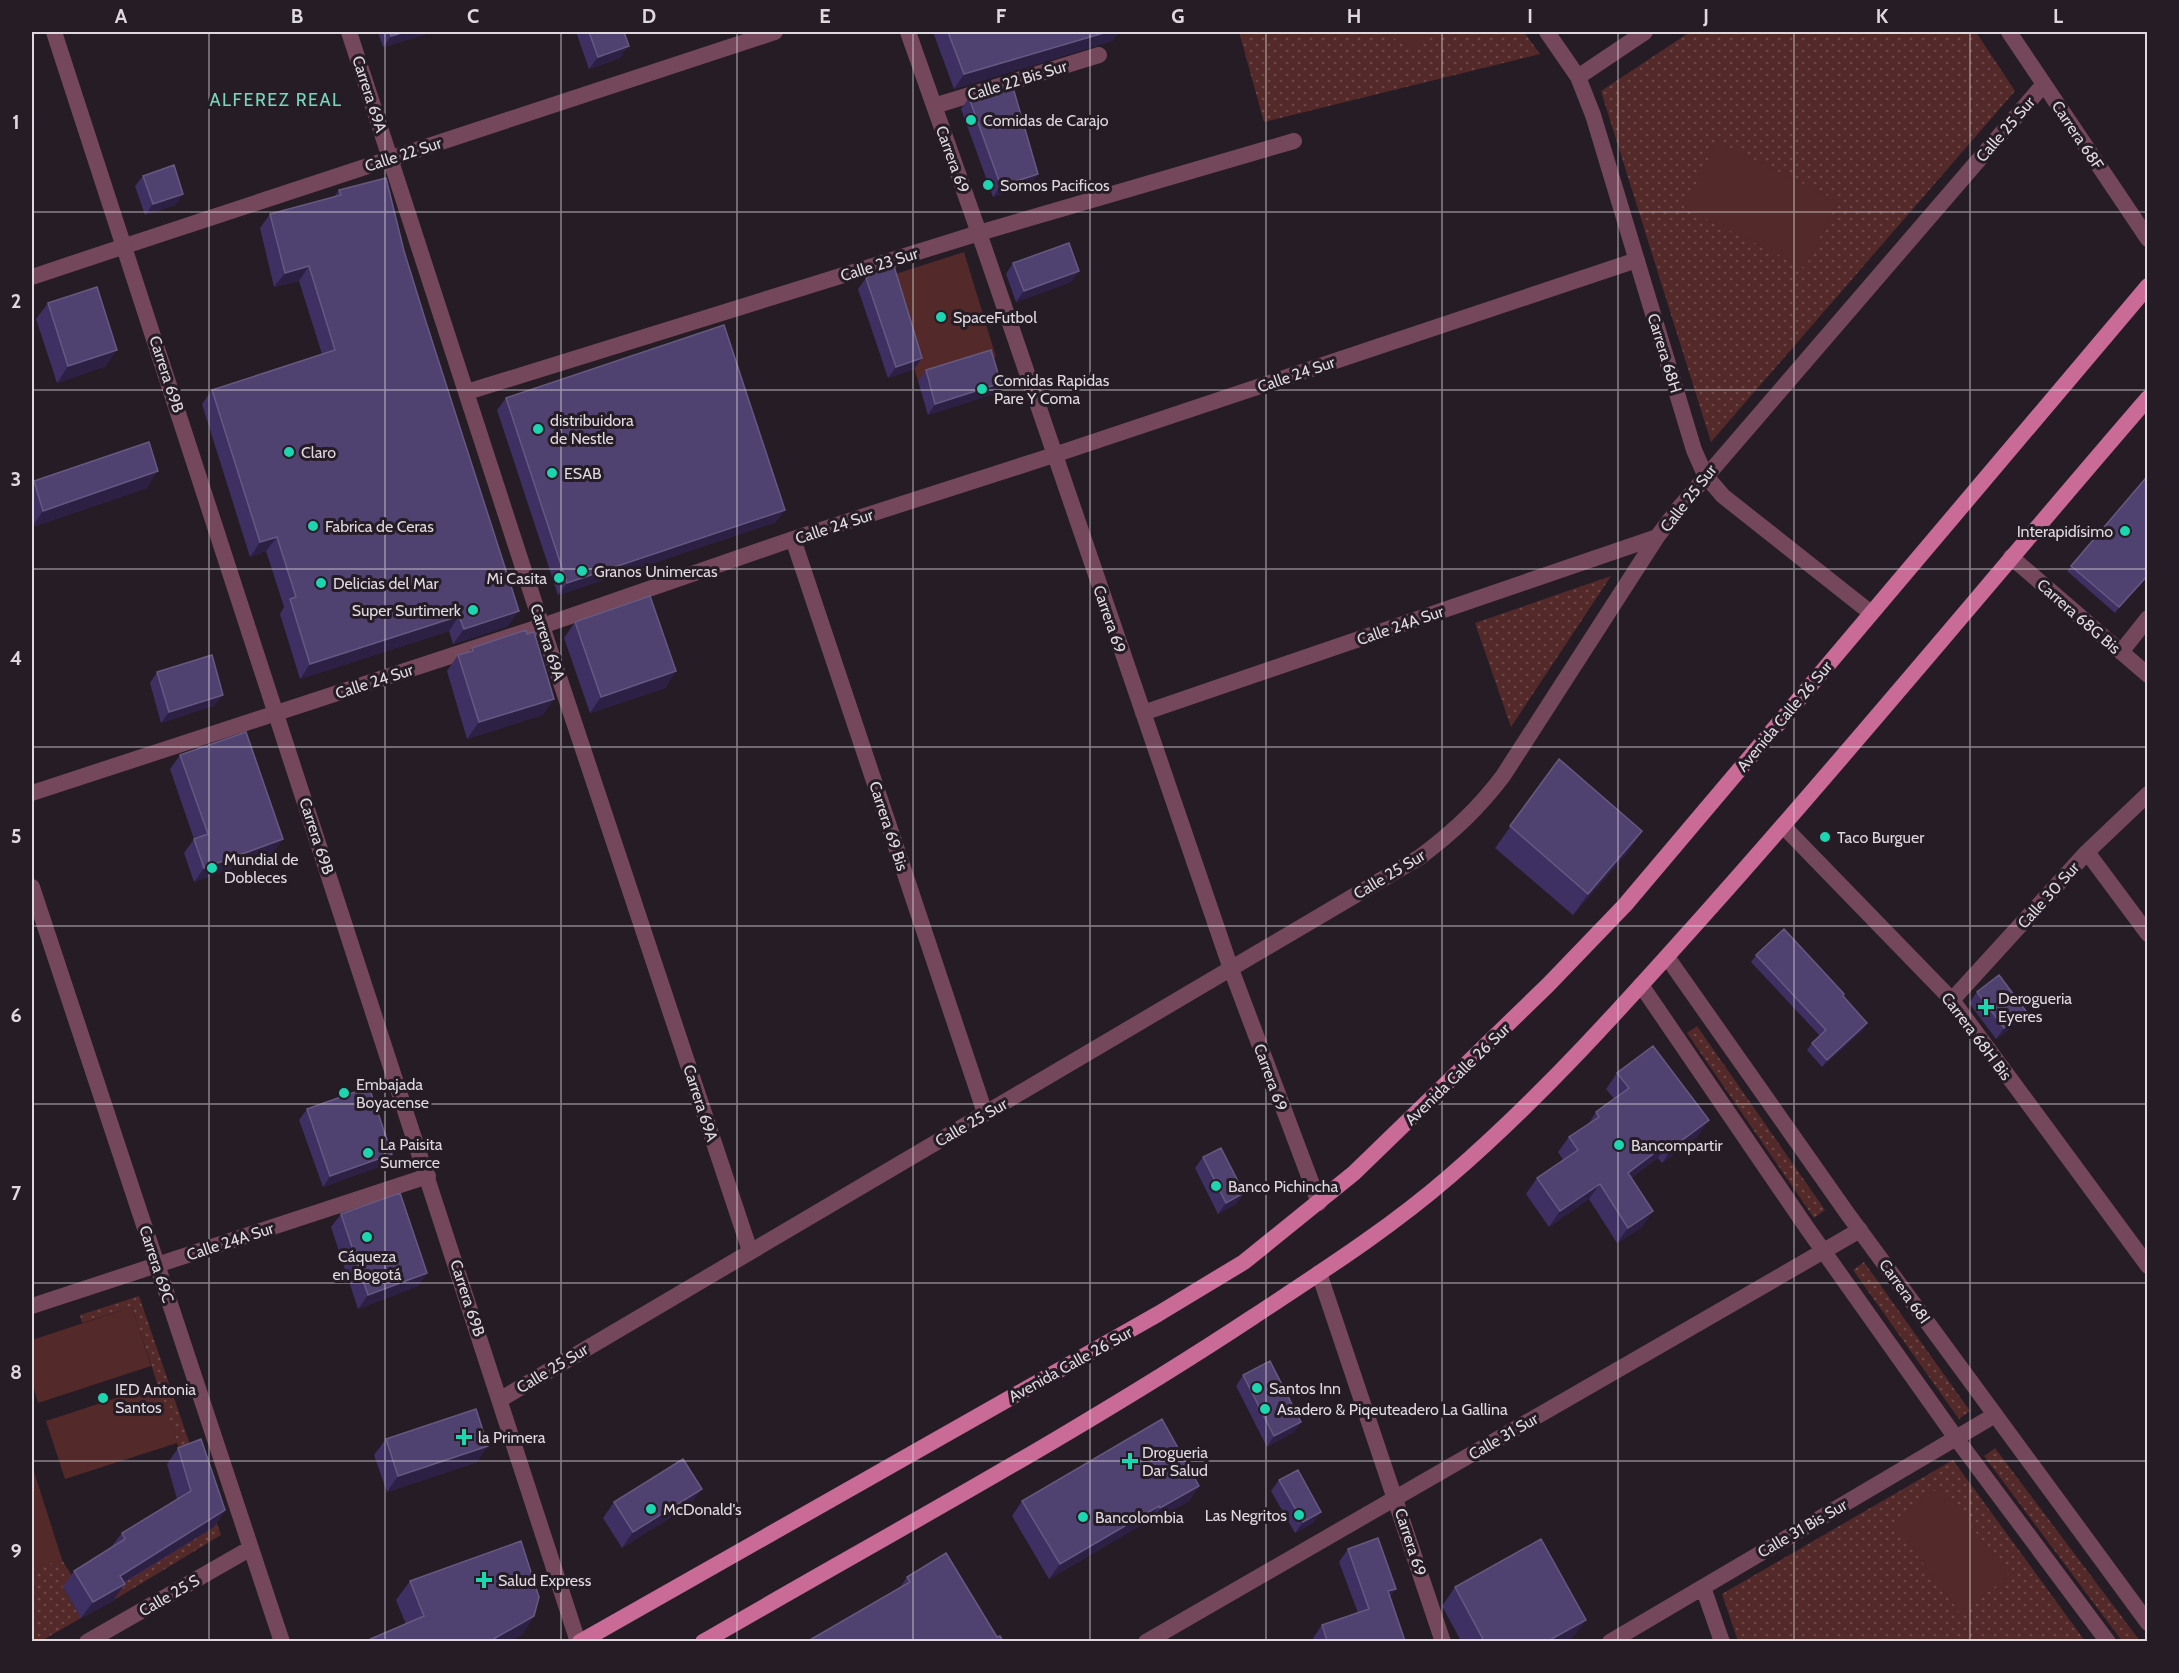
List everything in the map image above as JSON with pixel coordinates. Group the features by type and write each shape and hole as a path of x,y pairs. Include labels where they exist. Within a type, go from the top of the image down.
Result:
{"main road":[{"name":"Avenida Calle 26 Sur","path":"579,1641 1158,1314 1244,1262 1354,1173 1548,985 1625,905 2148,286"},
{"path":"703,1641 1140,1391 1319,1274 1385,1228 1450,1176 1582,1049 1667,957 1783,826 2148,398"}],"street":[{"name":"Carrera 69B","path":"54,32 579,1641"},
{"name":"Carrera 69A","path":"349,32 542,626 750,1251"},
{"name":"Calle 22 Sur","path":"32,277 775,32"},
{"name":"Carrera 69","path":"908,32 979,232 1231,969 1319,1203"},
{"name":"Carrera 68H","path":"1547,32 1578,77 1593,115 1694,450 1705,475 1723,496 1870,613"},
{"path":"1578,77 1646,32"},
{"name":"Carrera 68F","path":"2009,32 2148,239"},
{"name":"Calle 22 Bis Sur","path":"934,106 1099,55"},
{"name":"Calle 25 Sur","path":"501,1399 1420,857 1452,833 1483,803 1503,776 1657,537 1705,475 2044,84"},
{"name":"Calle 23 Sur","path":"467,392 979,232 1294,141"},
{"name":"Calle 24 Sur","path":"32,793 542,626 793,539 1054,455 1637,260"},
{"name":"Calle 24A Sur","path":"1143,713 1657,537"},
{"name":"Carrera 69 Bis","path":"793,539 985,1113"},
{"name":"Carrera 68G Bis","path":"2011,557 2148,675"},
{"path":"2121,652 2148,618"},
{"name":"Calle 30 Sur","path":"1952,1000 2087,852 2148,794"},
{"name":"Carrera 68H Bis","path":"1783,826 1952,1000 2148,1266"},
{"path":"2087,852 2148,934"},
{"name":"Carrera 69C","path":"32,887 282,1641"},
{"name":"Carrera 68I","path":"1667,957 1860,1230 2148,1623"},
{"path":"1641,985 1956,1438 2108,1641"},
{"name":"Calle 24A Sur","path":"32,1306 428,1176"},
{"name":"Calle 31 Sur","path":"1155,1639 1396,1497 1860,1230"},
{"name":"Carrera 69","path":"1319,1274 1443,1641"},
{"name":"Calle 31 Bis Sur","path":"1610,1641 1995,1414"},
{"name":"Calle 25 S","path":"87,1641 251,1548"},
{"path":"1703,1587 1722,1641"}],"shaded area":[{"path":"1239,32 1524,32 1540,54 1264,122"},
{"path":"1381,32 1427,32 1417,50"},
{"path":"1690,32 1976,32 2015,91 1711,442 1601,91"},
{"path":"1717,141 1838,201 1805,268 1684,208"},
{"name":"SpaceFutbol","path":"964,252 996,357 918,381 886,277"},
{"path":"1611,576 1511,727 1475,623"},
{"path":"1697,1026 1825,1210 1814,1218 1687,1033"},
{"path":"1864,1262 1970,1411 1959,1419 1853,1270"},
{"path":"139,1296 221,1535 114,1600 99,1576 214,1526 182,1458 132,1307 82,1323 80,1315"},
{"path":"132,1307 151,1366 38,1403 32,1381 32,1340"},
{"path":"159,1384 177,1443 65,1479 46,1421"},
{"path":"1995,1448 2140,1641 2122,1641 1984,1456"},
{"path":"1953,1460 2085,1641 1738,1641 1722,1594"},
{"path":"32,1466 62,1560 74,1579 63,1587 81,1618 41,1641 32,1641"},
{"path":"32,1466 62,1560 32,1569"},
{"path":"1941,1486 2009,1576 1960,1613 1893,1523"}],"building":[{"path":"390,32 405,32 391,36"},
{"path":"589,32 624,32 629,46 598,57"},
{"path":"948,32 1107,32 964,74"},
{"path":"1012,84 1038,174 1001,186 969,98"},
{"path":"174,165 183,194 153,204 143,176"},
{"path":"386,178 404,251 519,611 464,629 459,616 310,664 290,599 296,597 277,537 260,542 212,390 335,350 309,266 285,273 270,214 341,195 339,190"},
{"path":"1069,243 1079,271 1024,291 1013,263"},
{"path":"894,266 922,358 896,367 866,278 881,269"},
{"path":"97,287 117,350 68,366 48,303"},
{"path":"724,325 785,510 567,583 506,398"},
{"path":"991,350 1001,383 935,404 926,370"},
{"path":"149,442 158,471 43,511 34,481"},
{"name":"Interapidísimo","path":"2145,479 2148,481 2148,575 2119,607 2071,566"},
{"path":"650,596 676,671 601,697 575,622"},
{"path":"526,630 527,634 534,632 554,699 479,722 458,655"},
{"path":"212,655 223,695 169,712 157,672"},
{"path":"246,732 283,839 204,868 194,839 208,834 180,755"},
{"path":"1559,759 1642,831 1588,894 1510,826"},
{"path":"1784,929 1844,994 1843,996 1867,1023 1827,1060 1812,1043 1826,1030 1756,955"},
{"path":"1999,975 2026,1011 2004,1028 1977,992"},
{"path":"1653,1046 1709,1120 1673,1147 1669,1142 1628,1173 1653,1211 1628,1228 1600,1184 1560,1211 1537,1178 1578,1150 1569,1137 1599,1117 1596,1112 1629,1088 1617,1073"},
{"path":"369,1087 392,1154 330,1176 307,1109"},
{"path":"1221,1148 1244,1193 1226,1203 1203,1157"},
{"path":"400,1193 427,1273 368,1295 341,1214"},
{"path":"1270,1361 1301,1422 1274,1436 1243,1375"},
{"path":"476,1409 488,1446 398,1476 386,1439"},
{"path":"1162,1419 1199,1486 1160,1508 1159,1506 1060,1564 1022,1501"},
{"path":"201,1439 225,1510 120,1576 125,1584 93,1602 74,1571 125,1539 122,1533 191,1491 178,1448"},
{"name":"McDonald's","path":"683,1459 702,1489 633,1532 614,1502"},
{"path":"1298,1470 1321,1512 1303,1522 1279,1480"},
{"path":"1378,1538 1396,1589 1388,1591 1405,1641 1327,1641 1322,1625 1369,1609 1348,1549"},
{"path":"1541,1539 1586,1620 1548,1641 1484,1641 1455,1587"},
{"path":"521,1541 539,1597 534,1616 490,1641 366,1641 424,1616 410,1581"},
{"path":"946,1553 997,1637 1000,1636 1003,1641 808,1641 910,1582 907,1577"}],"place":[{"name":"Comidas de Carajo","path":"971,120"},
{"name":"Somos Pacificos","path":"988,185"},
{"name":"SpaceFutbol","path":"941,317"},
{"name":"Comidas Rapidas Pare Y Coma","path":"982,389"},
{"name":"distribuidora de Nestle","path":"538,429"},
{"name":"Claro","path":"289,452"},
{"name":"ESAB","path":"552,473"},
{"name":"Fabrica de Ceras","path":"313,526"},
{"name":"Interapidísimo","path":"2125,531"},
{"name":"Granos Unimercas","path":"582,571"},
{"name":"Mi Casita","path":"559,578"},
{"name":"Delicias del Mar","path":"321,583"},
{"name":"Super Surtimerk","path":"473,610"},
{"name":"Taco Burguer","path":"1825,837"},
{"name":"Mundial de Dobleces","path":"212,868"},
{"name":"Derogueria Eyeres","path":"1986,1007"},
{"name":"Embajada Boyacense","path":"344,1093"},
{"name":"Bancompartir","path":"1619,1145"},
{"name":"La Paisita Sumerce","path":"368,1153"},
{"name":"Banco Pichincha","path":"1216,1186"},
{"name":"Cáqueza en Bogotá","path":"367,1237"},
{"name":"Santos Inn","path":"1257,1388"},
{"name":"IED Antonia Santos","path":"103,1398"},
{"name":"Asadero & Piqeuteadero La Gallina","path":"1265,1409"},
{"name":"la Primera","path":"464,1437"},
{"name":"Drogueria Dar Salud","path":"1130,1461"},
{"name":"McDonald's","path":"651,1509"},
{"name":"Las Negritos","path":"1299,1515"},
{"name":"Bancolombia","path":"1083,1517"},
{"name":"Salud Express","path":"484,1580"}],"district":[{"name":"ALFEREZ REAL","path":"276,100"}]}
